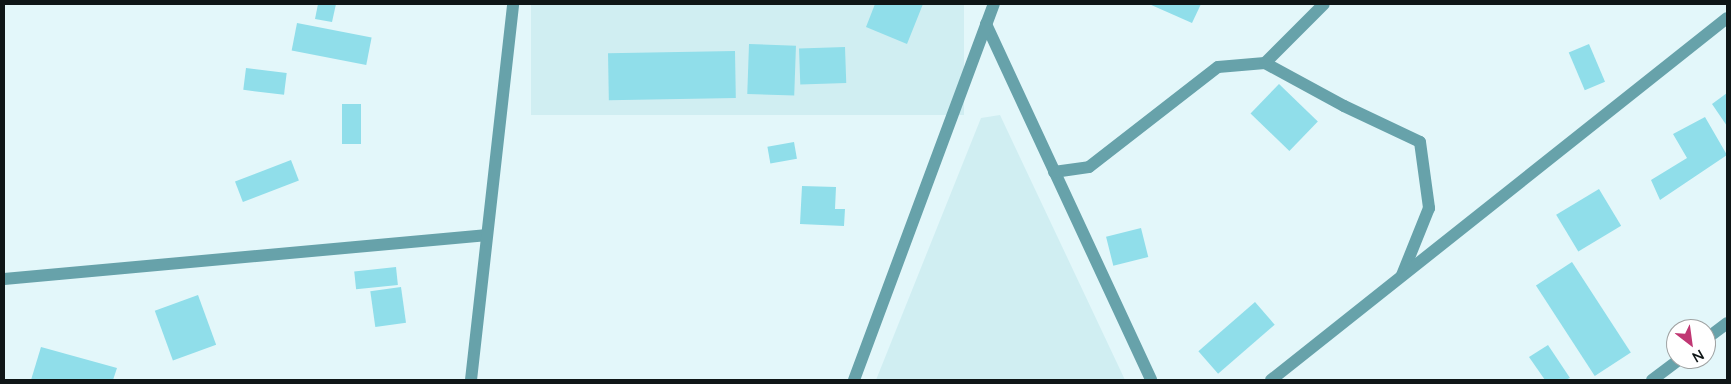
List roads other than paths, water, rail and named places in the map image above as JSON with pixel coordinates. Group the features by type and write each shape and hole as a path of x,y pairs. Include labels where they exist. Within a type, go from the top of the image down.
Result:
{"street":[{"path":"471,380 485,235 513,4"},
{"path":"854,380 994,4"},
{"path":"1265,63 1324,4"},
{"path":"1270,380 1727,18"},
{"path":"986,24 1151,380"},
{"path":"1054,172 1090,167 1218,67 1265,63 1344,106 1420,142 1429,208 1402,276"},
{"path":"4,279 485,235"},
{"path":"1716,331 1727,323"},
{"path":"1652,380 1667,369"}]}
